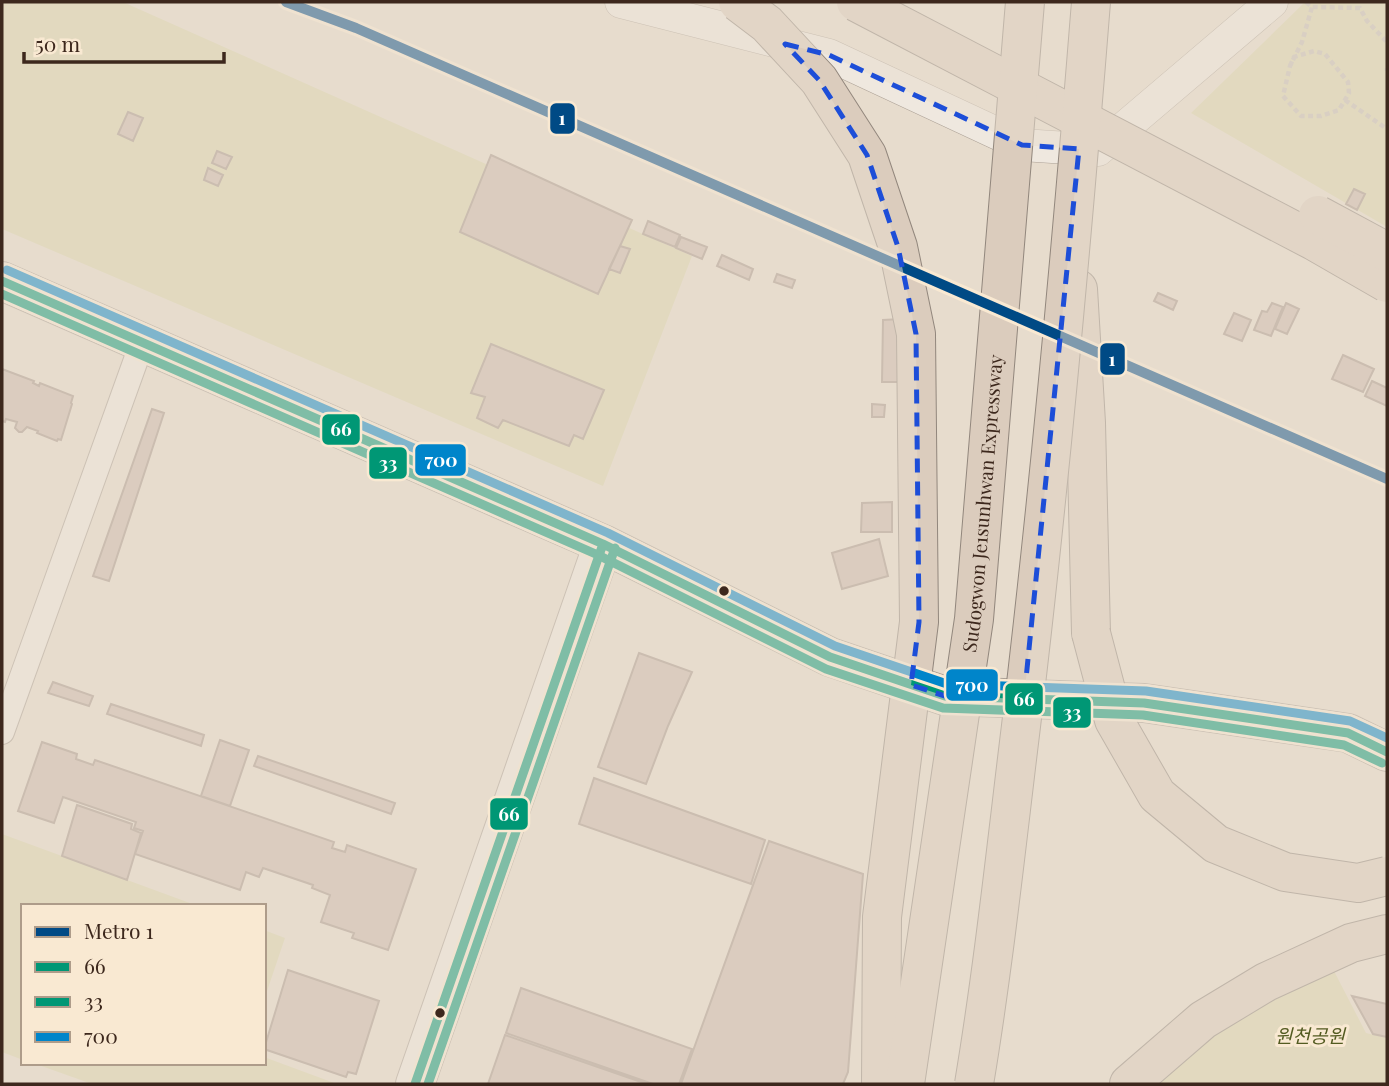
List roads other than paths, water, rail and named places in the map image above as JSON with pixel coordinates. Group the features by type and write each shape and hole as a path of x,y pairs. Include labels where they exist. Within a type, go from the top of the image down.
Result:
{"highway":[{"path":"738,2 767,24 818,80 867,155 898,247 916,334 919,622 882,917 881,1084"},
{"path":"856,2 1314,241 1387,282"},
{"path":"912,2 1387,252"},
{"name":"Sudogwon Je1sunhwan Expressway","path":"905,1084 974,619 1025,2"},
{"path":"974,1084 987,1009 1033,628 1074,216 1091,2"},
{"path":"1074,216 1086,422 1091,633 1114,720 1157,795 1216,844 1285,872 1358,883 1387,876"},
{"path":"1129,1084 1203,1020 1266,982 1351,943 1387,934"}],"street":[{"path":"621,2 829,55 1022,145 1098,150 1272,2"},
{"path":"2,281 603,544 830,657 945,696 1144,703 1348,733 1387,752"},
{"path":"2,732 142,343"},
{"path":"415,1084 603,544"}],"metro line":[{"name":"1","path":"286,2 356,28 1387,479"}],"park label":[{"name":"원천공원","path":"1310,1036"}]}
